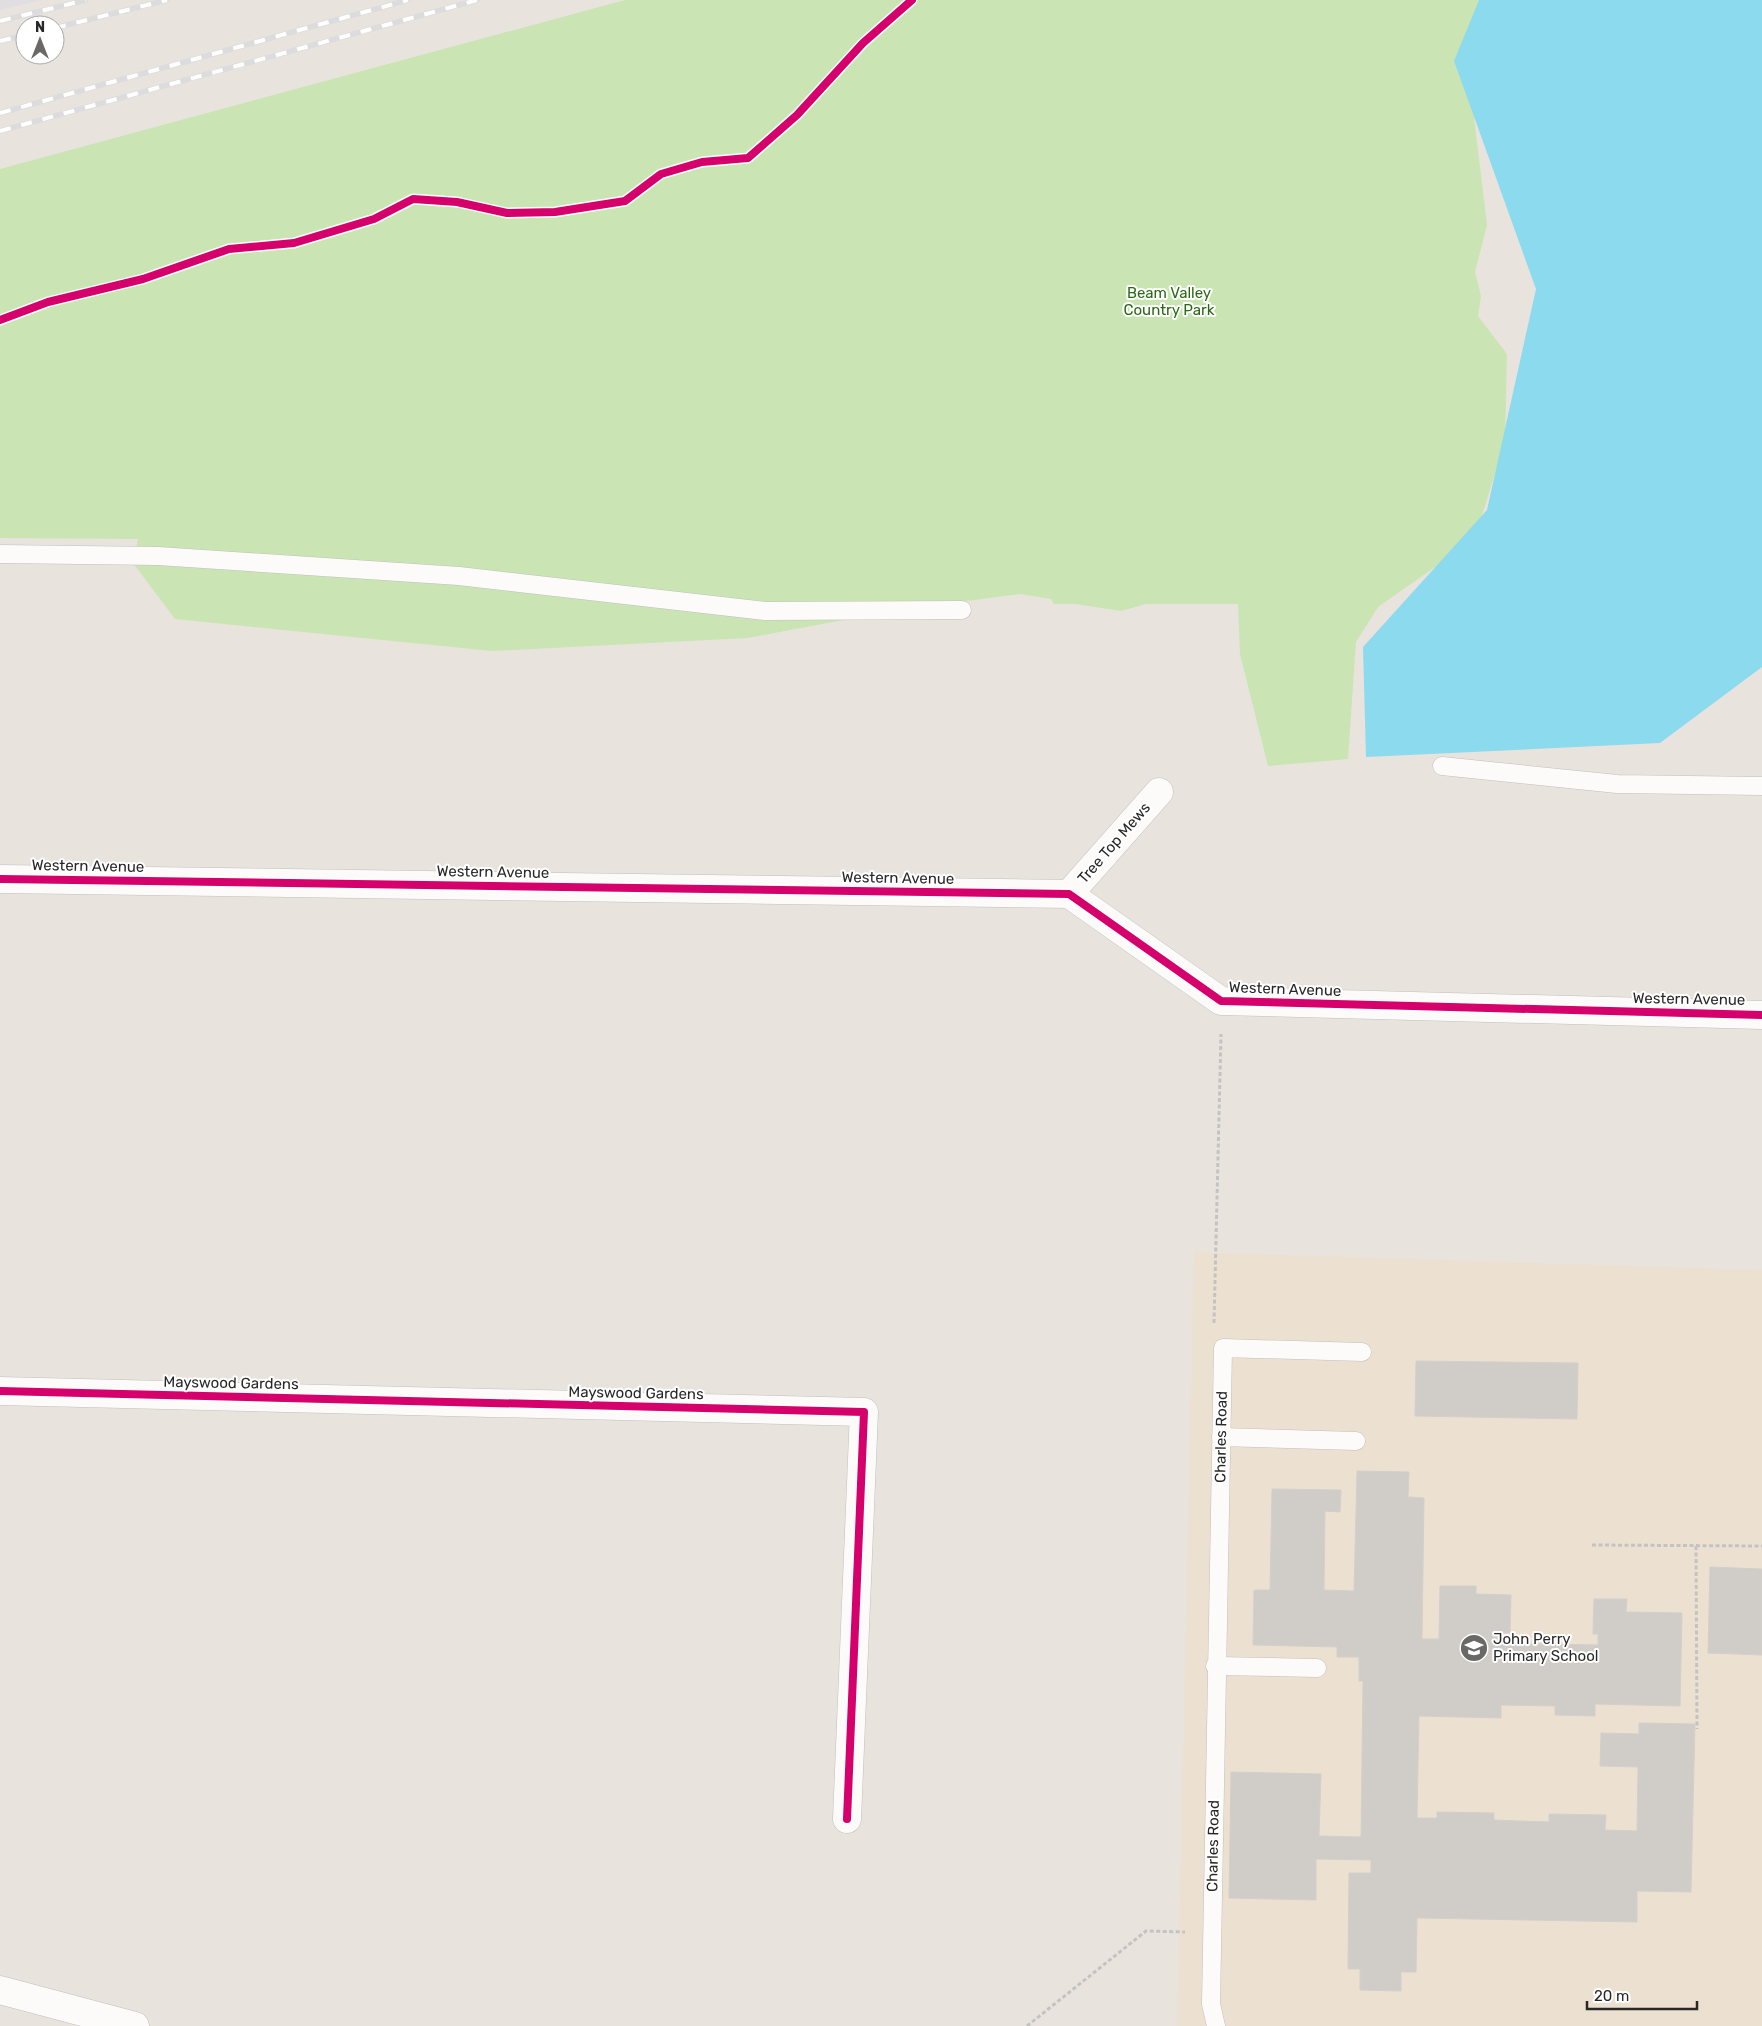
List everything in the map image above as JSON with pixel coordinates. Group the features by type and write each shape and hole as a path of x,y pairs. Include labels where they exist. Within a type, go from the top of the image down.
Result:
{"street":[{"name":"Tree Top Mews","path":"1069,894 1159,792"},
{"name":"Western Avenue","path":"0,879 1069,894 1221,1001 1762,1015"},
{"name":"Mayswood Gardens","path":"0,1390 864,1412 847,1819"},
{"path":"0,1990 135,2026"}],"lane":[{"path":"0,554 158,556 459,576 765,611 962,610"},
{"path":"1442,766 1617,784 1762,786"},
{"name":"Charles Road","path":"1216,2026 1211,2004 1215,1666 1223,1348 1362,1352"},
{"path":"1220,1437 1356,1441"},
{"path":"1215,1666 1317,1668"}],"path":[{"path":"1592,1546 1762,1546"},
{"path":"1696,1546 1697,1729"}],"shaded area":[{"path":"0,0 41,0 0,10"},
{"name":"John Perry Primary School","path":"1194,1252 1762,1270 1762,2026 1177,2026"}],"green space":[{"name":"Beam Valley Country Park","path":"625,0 1488,0 1466,51 1487,225 1475,272 1481,296 1478,316 1507,354 1505,441 1480,522 1438,565 1378,607 1356,642 1348,759 1268,766 1240,654 1238,604 1146,604 1121,611 1076,604 1054,604 1051,599 1020,594 897,610 748,638 492,651 175,619 133,563 138,539 0,538 0,169"}],"water":[{"path":"1479,0 1762,0 1762,667 1660,743 1366,757 1363,647 1487,510 1536,289 1454,61"}],"building":[{"path":"1416,1361 1578,1363 1577,1419 1415,1416"},
{"path":"1357,1471 1409,1472 1408,1497 1424,1498 1422,1639 1439,1639 1440,1586 1476,1586 1476,1594 1511,1595 1510,1633 1501,1633 1501,1643 1598,1645 1598,1634 1593,1634 1594,1599 1627,1599 1626,1612 1682,1613 1680,1706 1595,1704 1595,1716 1555,1715 1555,1706 1501,1705 1501,1718 1419,1716 1417,1818 1437,1818 1437,1812 1494,1813 1494,1820 1549,1822 1549,1814 1606,1815 1605,1830 1637,1831 1638,1767 1600,1766 1601,1733 1639,1734 1639,1723 1695,1724 1691,1892 1637,1891 1637,1922 1417,1918 1416,1972 1401,1972 1401,1991 1360,1990 1360,1969 1348,1969 1349,1873 1371,1873 1371,1860 1316,1859 1316,1900 1229,1898 1231,1772 1321,1774 1319,1836 1361,1837 1363,1681 1359,1681 1359,1657 1337,1657 1337,1647 1253,1645 1254,1590 1270,1590 1272,1489 1341,1490 1340,1512 1325,1511 1324,1590 1354,1591"},
{"path":"1710,1567 1762,1569 1762,1655 1708,1653"}],"railway":[{"path":"0,21 86,0"},
{"path":"65,26 167,0"},
{"path":"0,113 408,0"},
{"path":"0,131 477,0"},
{"path":"0,41 15,37"}],"cycle path":[{"path":"0,320 48,302 143,279 229,249 294,243 374,219 413,199 457,202 507,213 555,212 625,201 661,174 702,162 748,158 797,115 863,43 912,0"},
{"path":"0,879 1069,894 1221,1001 1762,1015"},
{"path":"0,1391 864,1412 847,1819"}],"place":[{"name":"John Perry Primary School","path":"1474,1648"}]}
